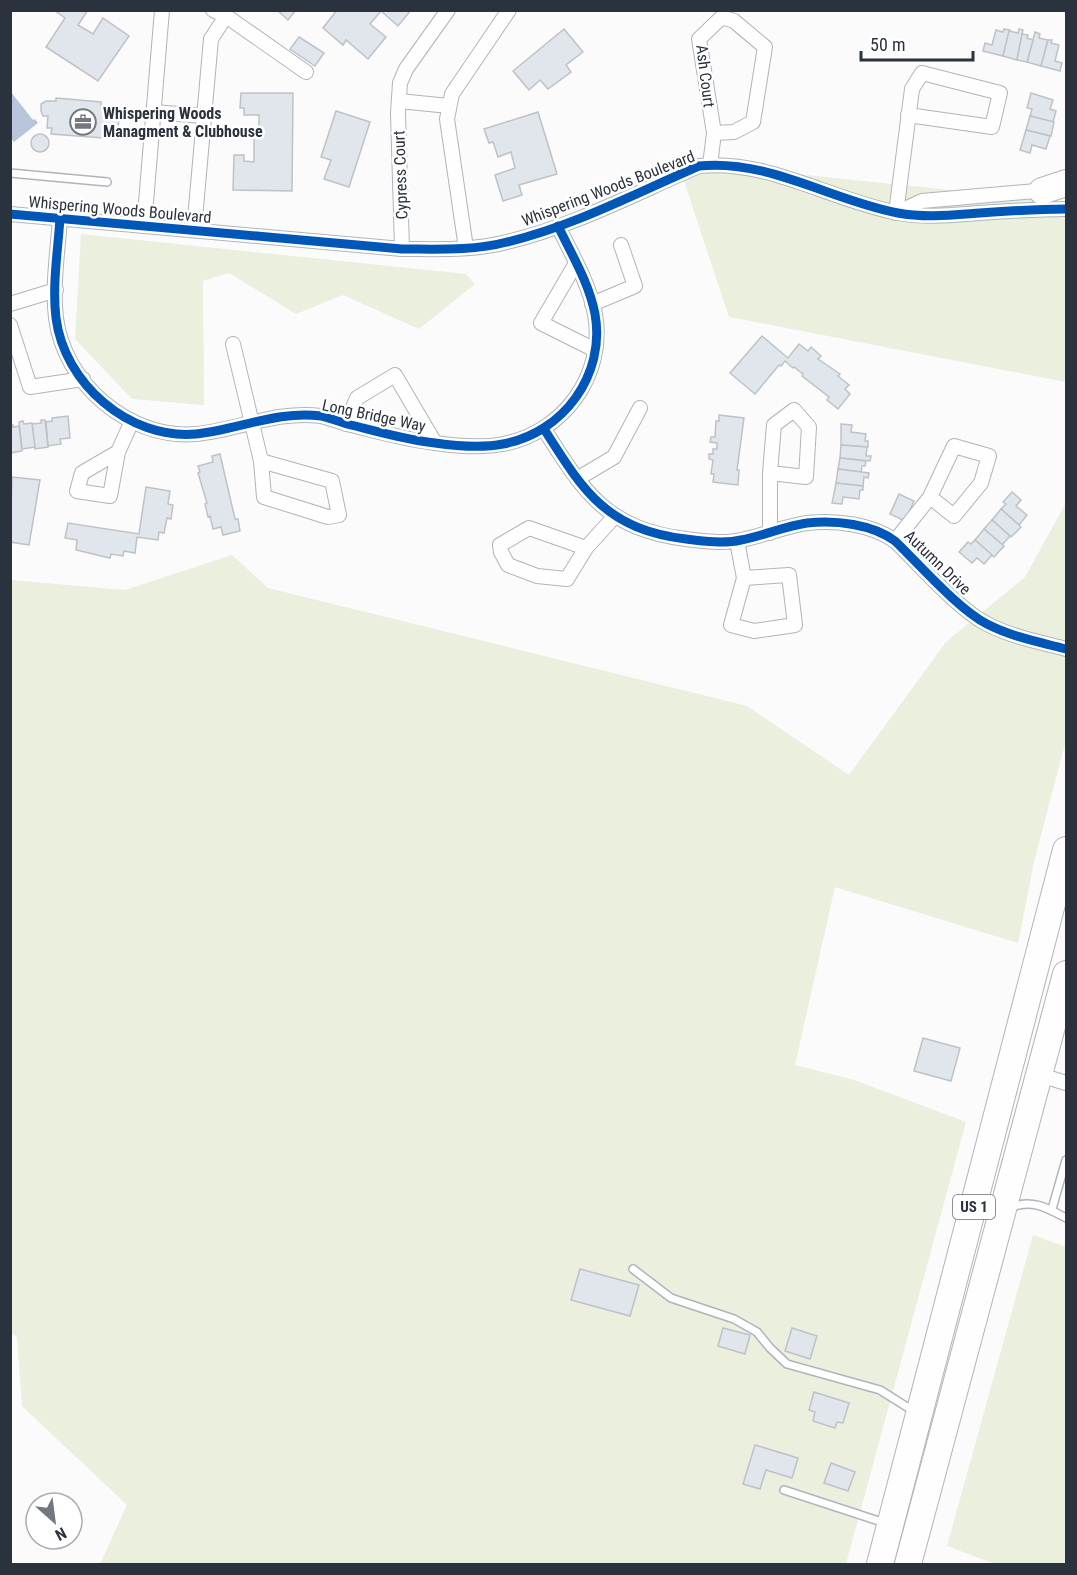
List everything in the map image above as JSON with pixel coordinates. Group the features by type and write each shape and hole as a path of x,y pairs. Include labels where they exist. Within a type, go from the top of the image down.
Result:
{"highway":[{"path":"1054,190 1066,183"},
{"name":"US 1","path":"880,1564 1066,850"},
{"name":"US 1","path":"908,1564 1066,974"}],"street":[{"path":"144,226 162,10"},
{"name":"Cypress Court","path":"402,249 400,82 406,69 448,10"},
{"path":"466,248 447,119 449,106 452,94 509,10"},
{"path":"194,230 211,39 220,13 306,72"},
{"name":"Ash Court","path":"710,165 714,133 699,39 722,17 734,21 765,46 753,122 734,132 714,133"},
{"path":"896,213 908,115 912,89 922,73 1000,93 992,127 908,115"},
{"path":"399,101 449,106"},
{"path":"153,112 204,116"},
{"name":"Whispering Woods Boulevard","path":"10,214 402,249 466,248 506,243 558,226 699,166 710,165 741,166 780,175 830,194 896,213 925,217 1066,209"},
{"path":"896,213 922,201 1054,190"},
{"name":"Long Bridge Way","path":"60,218 56,321 64,348 92,391 112,410 132,421 146,428 179,435 210,432 278,417 321,416 435,443 487,446 525,438 544,429 564,412 579,394 589,374 595,350 596,327 592,304 587,285 558,226"},
{"path":"592,304 635,286 621,245"},
{"path":"576,263 541,323 595,350"},
{"path":"10,304 56,290"},
{"path":"10,326 30,387 83,379"},
{"path":"233,344 261,461 264,497 328,517 339,515 332,481 261,461"},
{"path":"346,423 357,398 395,375 435,443"},
{"path":"577,479 614,457 640,408"},
{"path":"770,473 806,477 809,427 794,410 774,425 770,473 770,533"},
{"path":"118,452 132,421"},
{"name":"Autumn Drive","path":"544,429 577,479 601,507 644,530 670,537 737,541 805,524 824,522 856,525 882,531 970,614 1010,634 1066,648"},
{"path":"895,541 930,497 954,446 989,456 981,483 954,516 930,497"},
{"path":"586,548 529,528 500,545 508,565 537,576 567,579 586,548 615,516"},
{"path":"737,541 744,578 731,625 754,631 795,624 789,575 744,578"},
{"path":"1040,1075 1066,1083"}],"lane":[{"path":"10,174 107,182"},
{"path":"1052,1209 1066,1160"},
{"path":"1003,1212 1018,1204 1027,1203 1052,1209 1066,1218"},
{"path":"633,1269 672,1298 734,1319 757,1332 787,1364 880,1390 920,1415"},
{"path":"784,1490 891,1525"}],"green space":[{"path":"727,167 1027,198 1066,211 1066,382 729,317 683,178"},
{"path":"81,234 466,274 475,284 419,329 343,295 296,314 229,273 203,281 204,405 132,399 75,339"},
{"path":"1066,503 1066,740 1034,862 1018,943 835,887 795,1065 854,1080 966,1122 846,1564 100,1564 127,1505 22,1406 17,1337 11,1333 11,580 125,590 232,555 268,588 747,706 849,775 946,642 1025,577"},
{"path":"1033,1235 1066,1247 1066,1564 995,1564 947,1546"}],"water":[{"path":"11,92 33,120 35,119 38,123 14,142 11,138"}],"building":[{"path":"54,10 88,10 78,25 93,34 103,18 129,36 98,81 46,47 65,18"},
{"path":"277,10 296,10 288,20"},
{"path":"337,10 411,10 398,26 381,11 370,24 386,37 368,59 346,40 343,45 323,28"},
{"path":"564,29 583,52 566,65 571,72 548,89 540,80 529,90 513,71"},
{"path":"1004,29 1010,30 1003,56 983,51 985,43 992,45 996,30 1003,32"},
{"path":"1019,29 1023,30 1017,60 1003,56 1009,31 1018,33"},
{"path":"1035,32 1040,34 1039,38 1048,40 1041,66 1027,62"},
{"path":"1022,34 1028,35 1027,38 1033,40 1027,62 1017,60"},
{"path":"299,37 324,53 315,66 290,49"},
{"path":"1048,40 1059,45 1055,61 1062,63 1060,71 1041,66"},
{"path":"241,93 293,93 292,191 233,190 234,155 244,155 244,161 254,162 254,129 259,129 259,115 244,115 244,108 240,108"},
{"path":"1031,93 1053,100 1050,109 1056,111 1053,122 1030,116 1032,109 1027,108"},
{"name":"Whispering Woods Managment & Clubhouse","path":"56,98 101,102 101,106 120,108 117,139 51,134 52,128 47,128 48,116 43,116 41,104 46,101 56,101"},
{"path":"336,111 370,122 349,187 324,179 331,160 321,157"},
{"path":"538,112 557,174 519,185 522,195 503,201 495,175 515,168 511,152 498,157 493,142 489,143 484,129"},
{"path":"1030,116 1054,122 1051,136 1026,130"},
{"path":"1026,130 1050,136 1046,149 1032,145 1030,153 1020,150"},
{"path":"40,134 47,136 49,143 47,150 40,152 33,150 31,143 33,136"},
{"path":"762,336 788,358 799,344 808,351 811,347 821,356 818,359 840,374 838,376 849,385 845,389 850,394 838,409 827,400 829,397 785,361 755,394 730,373"},
{"path":"719,415 744,418 737,470 739,470 738,485 713,482 714,474 711,474 713,460 709,459 709,454 713,454 713,449 717,449 717,443 710,442 711,437 715,437 716,421 719,421"},
{"path":"68,416 70,438 60,439 61,444 48,446 46,422 52,421 52,418"},
{"path":"41,420 45,420 48,447 35,449 32,424 41,423"},
{"path":"23,421 24,424 32,423 35,447 22,449 19,422"},
{"path":"841,424 852,425 851,432 866,434 865,441 868,441 868,447 841,445"},
{"path":"10,425 19,426 22,451 10,453"},
{"path":"841,445 867,447 866,456 871,456 870,461 840,458"},
{"path":"220,454 235,519 238,519 240,531 223,535 221,527 213,529 210,516 208,517 205,504 207,503 198,473 200,472 198,466 213,462 212,456"},
{"path":"840,458 866,461 865,466 862,466 861,472 838,469"},
{"path":"838,469 869,473 868,478 864,477 863,486 836,483"},
{"path":"12,477 40,480 29,545 10,542"},
{"path":"836,483 863,486 859,499 843,497 842,504 832,503"},
{"path":"146,487 170,491 168,504 173,505 171,519 167,518 164,533 159,532 158,540 137,537 135,553 124,551 123,556 111,554 110,558 76,550 77,540 65,538 68,523 139,534"},
{"path":"1012,492 1021,500 1016,506 1027,515 1019,525 1001,509 1006,504 1003,502"},
{"path":"899,494 914,501 905,521 890,514"},
{"path":"1001,509 1021,527 1011,537 992,520"},
{"path":"992,520 1010,536 1002,545 984,529"},
{"path":"984,529 1004,546 994,557 975,540"},
{"path":"975,540 992,555 984,564 977,558 972,563 959,552 968,542 971,544"},
{"path":"923,1038 960,1048 951,1081 914,1071"},
{"path":"580,1269 639,1285 630,1316 571,1300"},
{"path":"723,1328 750,1335 745,1354 718,1346"},
{"path":"792,1328 817,1336 810,1359 785,1351"},
{"path":"814,1392 849,1403 843,1423 837,1422 835,1428 813,1421 815,1412 809,1410"},
{"path":"755,1445 798,1458 792,1478 766,1470 760,1489 743,1484"},
{"path":"831,1463 855,1472 848,1491 824,1483"}],"cycle path":[{"path":"10,214 402,249 468,248 494,245 532,235 604,208 699,166 725,165 775,174 873,207 908,215 939,216 1066,209"},
{"path":"60,218 55,293 56,318 62,342 72,364 86,385 104,403 124,417 147,428 171,433 196,434 273,418 321,416 402,438 469,446 503,444 525,438 544,428 576,398 587,379 594,358 597,337 595,314 584,280 558,226"},
{"path":"544,429 585,489 616,516 636,526 659,534 720,542 749,538 807,523 830,522 865,527 895,541 964,608 987,624 1016,636 1066,649"}],"place":[{"name":"Whispering Woods Managment & Clubhouse","path":"83,122"}]}
